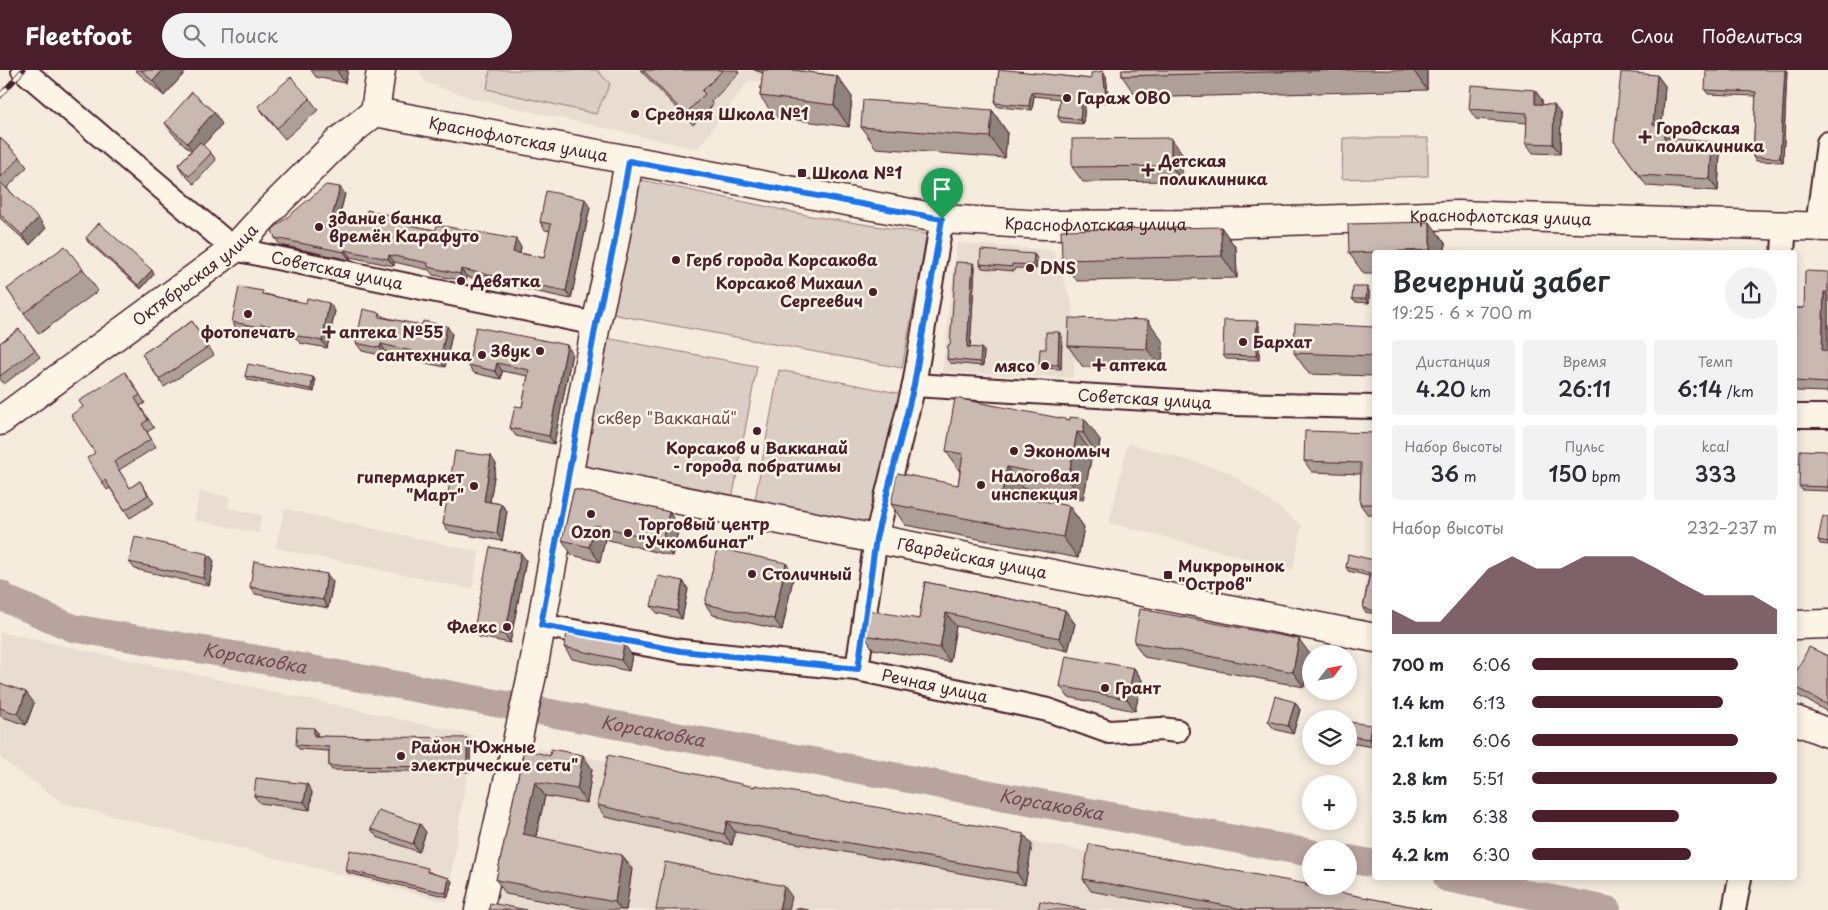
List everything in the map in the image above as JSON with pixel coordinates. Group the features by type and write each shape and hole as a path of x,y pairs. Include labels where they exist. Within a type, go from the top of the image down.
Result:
{"main road":[{"path":"375,112 382,70"},
{"name":"Октябрьская улица","path":"0,421 234,249 340,140 375,112"},
{"name":"Краснофлотская улица","path":"375,112 942,219 1044,226 1202,224 1457,215 1784,224 1823,227"},
{"path":"479,910 521,727 569,478 596,324 614,245 629,161"},
{"name":"Гвардейская улица","path":"569,478 1372,637"},
{"path":"1797,625 1828,624"},
{"path":"1797,721 1828,733"}],"street":[{"name":"Советская улица","path":"22,70 234,249 596,324"},
{"path":"1823,227 1828,143"},
{"path":"858,669 876,538 914,385 942,219"},
{"path":"1783,250 1784,224"},
{"name":"Советская улица","path":"914,385 1230,404 1372,407"},
{"path":"1797,416 1828,416"},
{"name":"Речная улица","path":"541,625 681,651 858,669 1048,710 1109,732 1161,729 1176,731"},
{"path":"1734,910 1740,880"}],"shaded area":[{"name":"Средняя Школа №1","path":"418,70 789,70 785,83 748,81 699,147 694,148 471,98 425,82"},
{"path":"957,243 1053,250 1072,304 1076,338 1073,378 942,372"},
{"path":"1128,443 1229,472 1302,525 1293,570 1109,523"},
{"path":"200,491 230,497 228,508 262,515 258,533 194,520"},
{"path":"285,509 479,552 472,589 275,548"},
{"path":"0,632 473,735 447,902 63,803 0,758"},
{"path":"532,747 1302,893 1302,895 1315,895 1393,910 480,910"}],"green space":[{"path":"490,70 597,70 610,84 596,114 487,89"},
{"path":"1343,138 1428,138 1428,176 1342,179"},
{"path":"632,178 811,216 927,234 902,368 606,313"},
{"name":"сквер \"Вакканай\"","path":"606,338 757,366 732,500 578,470"},
{"path":"779,370 903,394 873,528 754,505"}],"building":[{"path":"141,70 163,70 153,81"},
{"path":"643,70 723,70 702,91 705,94 685,114"},
{"path":"763,70 793,70 837,76 834,105 760,96"},
{"name":"Гараж ОВО","path":"999,70 1091,79 1091,73 1103,71 1106,98 1082,100 1080,120 1058,117 1060,95 1031,92 1029,106 995,103"},
{"path":"1122,70 1343,70 1122,76"},
{"path":"1706,70 1785,70 1780,158 1753,157 1756,92 1705,90"},
{"name":"Городская поликлиника","path":"1621,72 1657,75 1653,125 1664,126 1664,138 1712,142 1710,179 1639,175 1614,141"},
{"path":"291,77 310,99 277,128 258,106"},
{"path":"1471,85 1535,90 1535,104 1554,105 1553,144 1526,143 1527,113 1469,109"},
{"path":"192,92 214,112 187,143 165,123"},
{"path":"863,100 992,110 990,137 861,127"},
{"path":"0,138 20,157 0,178"},
{"path":"1171,138 1171,166 1072,167 1072,139"},
{"path":"200,142 211,153 189,176 178,165"},
{"path":"0,182 38,218 22,235 0,214"},
{"path":"326,185 340,187 332,217 365,224 367,210 399,217 397,223 436,230 437,225 516,239 513,252 544,258 551,224 540,222 546,191 585,199 566,291 461,269 460,274 428,267 428,263 389,255 388,259 275,238 272,230"},
{"path":"1430,222 1430,250 1372,250 1372,252 1349,253 1348,224"},
{"path":"99,223 152,270 138,285 86,238"},
{"path":"1221,227 1222,256 1062,260 1061,230"},
{"path":"65,246 83,269 24,313 7,289"},
{"path":"981,250 1034,254 1033,265 1012,264 1012,267 980,264"},
{"path":"956,262 973,263 967,347 981,348 980,362 947,359 948,345 950,345"},
{"path":"1805,271 1828,272 1828,292 1824,292 1822,350 1828,351 1828,383 1797,381 1797,308 1804,308"},
{"path":"239,287 263,291 262,294 306,303 307,298 329,303 322,341 294,335 295,331 261,324 260,327 232,322"},
{"path":"1353,287 1367,287 1366,299 1352,299"},
{"path":"363,309 380,313 379,317 422,325 423,321 447,326 440,360 415,355 416,352 381,344 380,348 356,343"},
{"path":"1069,318 1148,320 1147,349 1068,346"},
{"name":"Бархат","path":"1224,320 1257,321 1256,356 1223,355"},
{"path":"192,321 208,347 159,379 142,354"},
{"path":"1295,323 1372,327 1372,356 1294,353"},
{"path":"476,327 567,345 549,436 510,428 515,406 522,407 529,370 497,363 495,371 468,365"},
{"path":"19,329 35,350 0,376 0,343"},
{"path":"1046,332 1059,332 1058,365 1039,364 1040,349 1046,349"},
{"path":"248,364 313,377 311,389 245,376"},
{"path":"125,372 140,395 135,398 148,420 142,424 151,439 114,462 130,488 140,481 148,495 125,510 105,480 102,482 87,458 95,453 71,415 83,407 79,401"},
{"path":"955,398 1070,420 1070,417 1085,419 1083,433 1077,432 1068,479 1007,467 1002,493 1069,506 1063,537 891,504 897,473 958,485 963,454 946,451"},
{"path":"1305,431 1372,433 1372,504 1360,504 1361,463 1304,461"},
{"path":"1800,450 1828,451 1828,487 1799,486"},
{"name":"гипермаркет \"Март\"","path":"455,451 491,456 484,501 501,504 497,533 443,524"},
{"path":"574,489 669,512 662,541 595,525 589,547 562,540"},
{"path":"1823,516 1828,518 1828,542 1818,540"},
{"path":"135,537 208,554 203,578 129,562"},
{"path":"490,547 521,553 505,635 474,629"},
{"path":"717,548 786,563 774,619 705,604"},
{"path":"1348,554 1372,560 1372,610 1363,608 1370,573 1346,567"},
{"path":"254,561 327,574 323,600 250,587"},
{"path":"658,576 683,581 677,611 651,606"},
{"path":"925,582 1065,610 1059,638 946,613 940,648 864,635 867,610 919,619"},
{"path":"1140,609 1299,639 1293,672 1134,642"},
{"path":"567,633 624,644 621,660 564,647"},
{"path":"1809,647 1828,656 1828,705 1797,688 1797,670"},
{"path":"1066,656 1134,668 1127,699 1060,686"},
{"path":"0,683 26,692 18,714 0,708"},
{"path":"1275,696 1295,702 1288,726 1268,721"},
{"path":"1357,723 1371,725 1369,739 1357,737"},
{"name":"Район \"Южные электрические сети\"","path":"297,727 314,728 314,736 467,738 467,767 329,766 329,747 296,745"},
{"path":"524,749 550,756 551,749 583,755 577,789 535,782 523,834 622,855 615,902 496,880"},
{"path":"608,755 755,787 755,785 1024,834 1017,873 727,821 724,834 597,805"},
{"path":"256,778 307,784 304,802 254,796"},
{"path":"378,810 420,824 413,844 371,829"},
{"path":"1089,844 1302,883 1302,895 1353,895 1431,910 1248,910 1083,879"},
{"path":"350,850 428,868 427,872 449,878 446,893 346,870"},
{"path":"665,862 784,886 779,910 656,910"},
{"path":"1040,901 1086,910 1038,910"},
{"path":"490,903 527,910 489,910"}],"waterway":[{"name":"Корсаковка","path":"0,594 6,599 73,628 257,659 1302,851"},
{"name":"Корсаковка","path":"1357,861 1372,863"},
{"name":"Корсаковка","path":"1457,880 1607,910"}],"railway":[{"path":"0,96 23,70"}],"place":[{"name":"Гараж ОВО","path":"1067,98"},
{"name":"Средняя Школа №1","path":"635,114"},
{"name":"Городская поликлиника","path":"1645,137"},
{"name":"Детская поликлиника","path":"1148,170"},
{"name":"Школа №1","path":"802,173"},
{"name":"здание банка времён Карафуто","path":"319,227"},
{"name":"Герб города Корсакова","path":"676,260"},
{"name":"DNS","path":"1030,268"},
{"name":"Девятка","path":"461,281"},
{"name":"Корсаков Михаил Сергеевич","path":"873,292"},
{"name":"фотопечать","path":"248,314"},
{"name":"аптека №55","path":"329,332"},
{"name":"Бархат","path":"1243,342"},
{"name":"Звук","path":"540,351"},
{"name":"сантехника","path":"482,355"},
{"name":"аптека","path":"1099,365"},
{"name":"мясо","path":"1045,366"},
{"name":"Корсаков и Вакканай - города побратимы","path":"757,431"},
{"name":"Экономыч","path":"1014,451"},
{"name":"Налоговая инспекция","path":"981,485"},
{"name":"гипермаркет \"Март\"","path":"474,486"},
{"name":"Ozon","path":"591,514"},
{"name":"Торговый центр \"Учкомбинат\"","path":"628,533"},
{"name":"Столичный","path":"752,574"},
{"name":"Микрорынок \"Остров\"","path":"1168,575"},
{"name":"Флекс","path":"507,627"},
{"name":"Грант","path":"1105,688"},
{"name":"Район \"Южные электрические сети\"","path":"401,756"}],"route":[{"path":"629,161 942,219 914,385 876,538 858,669 681,651 541,625 596,324 614,245 629,161"}]}
